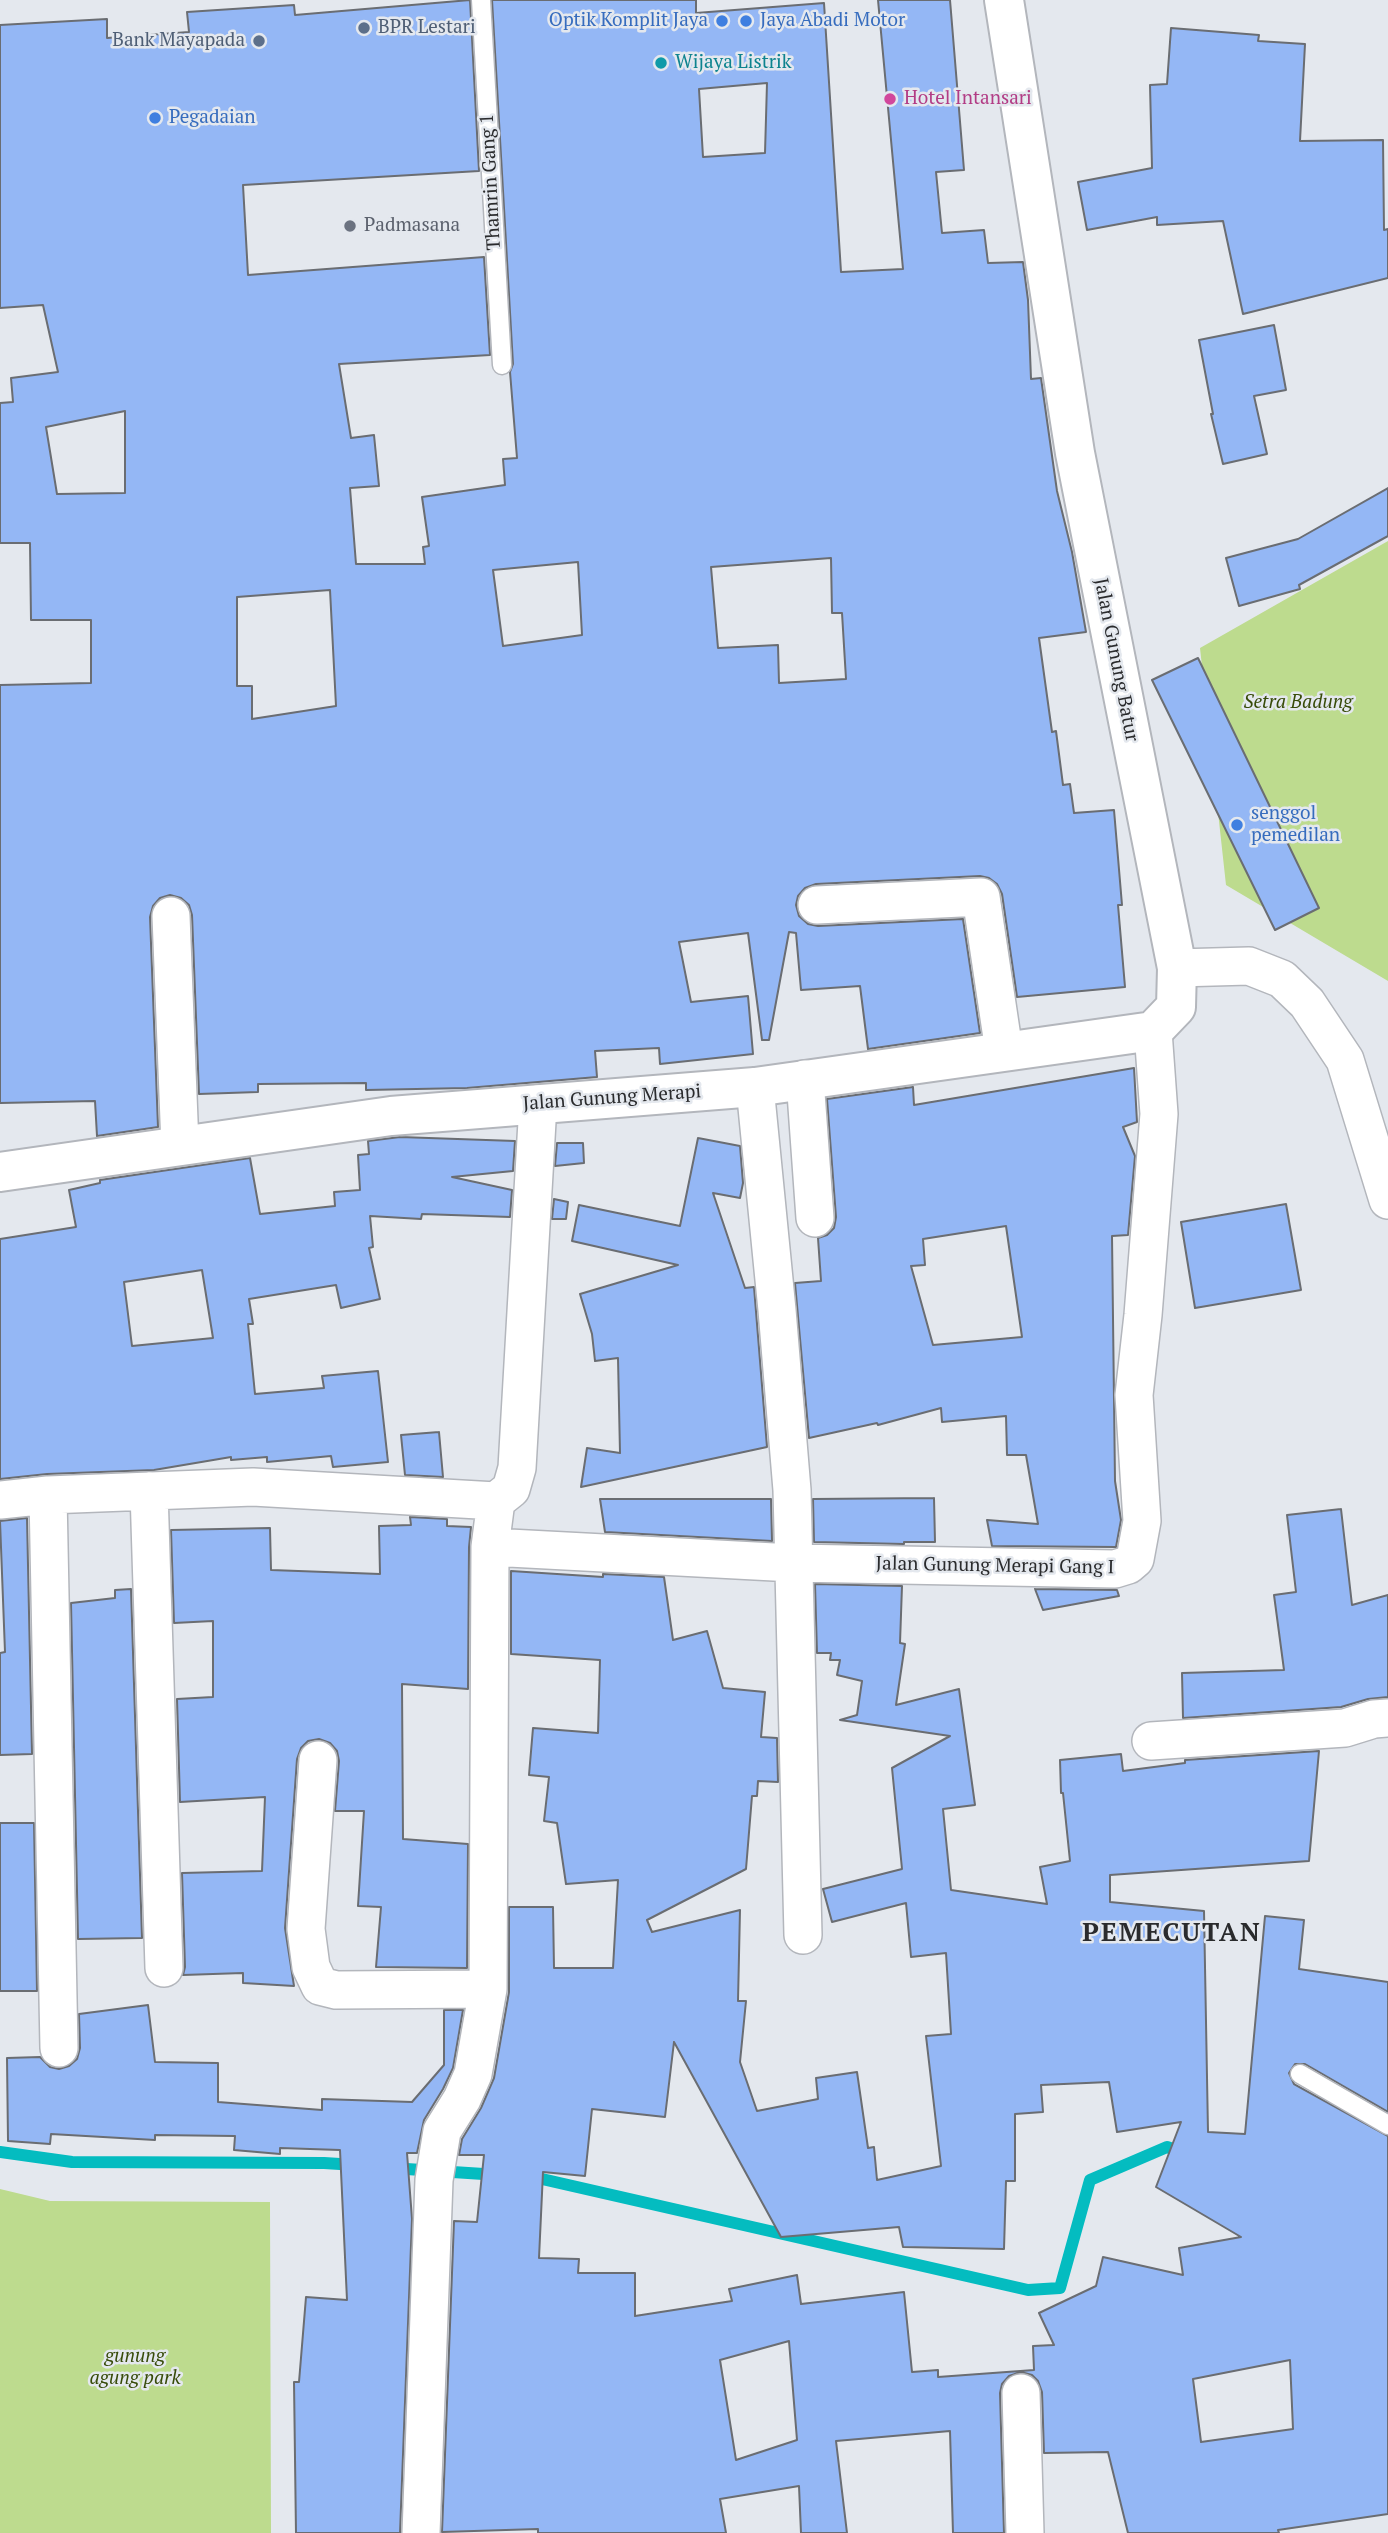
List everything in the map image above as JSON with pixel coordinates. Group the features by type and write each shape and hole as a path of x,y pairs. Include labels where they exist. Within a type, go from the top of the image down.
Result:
{"main road":[{"name":"Jalan Gunung Batur","path":"1004,0 1075,453 1177,968"},
{"path":"1153,1031 1176,1007 1177,968"},
{"name":"Jalan Gunung Merapi","path":"0,1172 391,1116 755,1087 1153,1031"}],"street":[{"path":"817,905 981,897 1004,1051"},
{"path":"171,916 180,1146"},
{"path":"1177,968 1249,966 1282,979 1307,1003 1345,1060 1388,1200"},
{"name":"Jalan Gunung Merapi Gang I","path":"490,1547 793,1563 1115,1569 1128,1566 1135,1559 1142,1521 1134,1395 1159,1114 1153,1031"},
{"path":"805,1079 815,1218"},
{"path":"755,1087 789,1443 803,1935"},
{"path":"0,1500 48,1495 253,1487 496,1501 511,1489 517,1468 538,1104"},
{"path":"149,1491 164,1968"},
{"path":"48,1495 59,2048"},
{"path":"421,2533 433,2180 442,2131 462,2099 473,2074 488,1989 490,1547 496,1501"},
{"path":"1151,1741 1345,1728 1374,1719 1388,1718"},
{"path":"318,1760 306,1928 311,1967 320,1986 336,1990 488,1989"},
{"path":"1021,2393 1025,2533"}],"lane":[{"name":"Thamrin Gang 1","path":"481,0 502,365"},
{"path":"1300,2074 1388,2124"}],"green space":[{"name":"Setra Badung","path":"1388,541 1388,981 1226,885 1200,648"},
{"name":"gunung agung park","path":"0,2189 50,2201 270,2202 271,2533 0,2533"}],"building":[{"path":"470,0 479,171 243,185 248,275 484,257 490,355 339,364 351,438 374,435 379,486 350,488 356,564 425,564 423,547 429,546 422,497 505,485 503,459 517,458 510,372 513,364 492,0 696,0 696,13 824,3 841,272 903,269 878,0 950,0 964,170 936,172 942,233 984,230 988,263 1023,262 1028,300 1031,379 1041,378 1057,491 1072,552 1086,632 1039,638 1052,732 1056,731 1063,785 1070,784 1074,813 1114,810 1125,987 1017,997 1002,894 997,884 989,878 980,876 816,884 805,888 798,896 796,905 799,916 808,924 818,926 963,919 980,1033 868,1049 860,986 801,990 796,933 789,932 769,1040 762,1040 748,933 679,942 691,1002 748,996 753,1054 660,1064 659,1048 595,1051 597,1077 467,1088 366,1090 366,1083 258,1084 258,1092 199,1094 192,915 189,905 181,898 170,895 160,898 153,906 150,917 158,1127 97,1136 95,1101 0,1103 0,685 91,683 91,620 31,620 30,543 0,543 0,403 13,402 11,378 58,372 43,305 0,308 0,25 107,19 107,38 189,32 187,12 294,5 295,15","holes":["767,83 765,153 703,157 699,89","125,411 125,493 57,494 46,427","831,558 832,613 842,613 846,679 779,683 778,645 718,648 711,567","578,562 582,635 503,646 493,570","330,590 336,706 252,719 252,686 237,686 237,597"]},
{"path":"1171,28 1259,35 1258,41 1305,44 1300,141 1383,140 1384,230 1388,229 1388,278 1243,314 1223,221 1157,225 1157,217 1087,230 1078,182 1152,168 1150,85 1167,84"},
{"path":"1274,325 1286,390 1254,396 1267,454 1223,464 1211,414 1199,340"},
{"path":"1388,488 1388,536 1299,585 1300,589 1239,606 1226,558 1298,539"},
{"path":"1198,658 1319,908 1275,930 1152,680"},
{"path":"1134,1068 1137,1122 1123,1127 1135,1156 1128,1235 1112,1236 1115,1481 1121,1520 1116,1547 992,1546 987,1520 1038,1524 1026,1455 1007,1455 1006,1416 942,1422 941,1408 878,1425 877,1423 809,1438 795,1283 821,1281 818,1238 827,1235 834,1228 836,1217 827,1099 913,1087 914,1105","holes":["1006,1226 1022,1337 933,1345 911,1266 925,1265 923,1239"]},
{"path":"400,1137 515,1141 513,1171 452,1177 512,1190 510,1217 422,1214 421,1219 370,1216 373,1247 369,1248 380,1299 341,1308 336,1285 249,1299 253,1324 248,1324 255,1394 324,1388 322,1376 378,1371 388,1462 333,1467 331,1456 267,1462 267,1457 231,1460 231,1457 154,1470 47,1474 0,1479 0,1239 76,1227 69,1190 100,1183 100,1180 250,1158 260,1214 335,1206 334,1192 360,1190 358,1155 369,1154 368,1141","holes":["202,1270 213,1338 132,1346 124,1282"]},
{"path":"698,1138 740,1146 743,1183 740,1198 713,1193 745,1288 754,1287 767,1447 581,1487 587,1448 620,1453 618,1358 595,1361 592,1334 580,1294 678,1265 572,1241 579,1205 680,1226"},
{"path":"557,1143 583,1143 584,1163 555,1166"},
{"path":"554,1199 568,1202 566,1219 552,1219"},
{"path":"1286,1204 1301,1290 1195,1308 1181,1222"},
{"path":"439,1432 443,1477 405,1475 401,1435"},
{"path":"934,1498 935,1542 814,1542 813,1499"},
{"path":"600,1499 771,1499 772,1541 605,1532"},
{"path":"1341,1509 1352,1605 1388,1595 1388,1697 1368,1699 1341,1707 1183,1718 1182,1673 1284,1670 1274,1595 1296,1592 1287,1515"},
{"path":"410,1517 447,1519 447,1526 471,1527 468,1689 402,1684 403,1839 468,1844 467,1968 376,1967 381,1907 358,1906 364,1811 335,1811 339,1761 337,1751 330,1743 319,1739 308,1741 301,1748 297,1759 285,1928 294,1986 243,1983 243,1973 183,1975 182,1873 262,1871 265,1797 180,1802 177,1699 213,1697 213,1621 174,1623 171,1530 270,1528 271,1570 380,1574 379,1526 411,1525"},
{"path":"27,1518 32,1754 0,1755 0,1653 5,1652 0,1521"},
{"path":"511,1571 603,1577 603,1574 664,1577 673,1640 707,1631 723,1688 765,1692 761,1737 777,1738 778,1782 758,1781 757,1796 752,1796 746,1869 647,1920 652,1932 740,1910 738,2001 746,2001 740,2062 757,2111 818,2099 816,2078 857,2072 868,2148 874,2147 877,2180 941,2166 926,2036 951,2034 946,1953 911,1957 906,1903 832,1922 823,1889 902,1869 892,1768 950,1736 840,1720 857,1715 862,1681 837,1675 840,1660 830,1660 831,1653 817,1653 815,1584 902,1586 900,1643 905,1644 896,1705 959,1689 975,1805 943,1809 951,1890 1047,1904 1040,1867 1070,1861 1061,1793 1060,1760 1121,1754 1123,1771 1185,1763 1185,1760 1319,1751 1309,1861 1110,1875 1110,1902 1204,1911 1208,2132 1245,2134 1265,1916 1304,1920 1299,1969 1388,1982 1388,2112 1305,2064 1295,2064 1289,2073 1294,2084 1388,2136 1388,2514 1278,2530 1279,2533 1128,2533 1108,2452 1044,2453 1042,2392 1038,2381 1032,2375 1021,2372 1009,2376 1002,2384 1000,2393 1004,2533 953,2533 950,2431 836,2441 847,2533 801,2533 799,2486 720,2499 726,2533 538,2533 538,2529 442,2532 454,2221 477,2222 484,2155 459,2155 462,2139 481,2108 494,2078 509,1992 509,1907 553,1907 554,1968 613,1968 618,1880 566,1884 557,1823 544,1821 549,1777 529,1775 533,1728 598,1733 600,1660 511,1654","holes":["674,2042 781,2237 899,2227 903,2247 1004,2249 1006,2181 1015,2181 1015,2114 1043,2112 1041,2085 1109,2082 1117,2132 1181,2122 1156,2187 1241,2237 1179,2248 1183,2275 1103,2257 1096,2286 1039,2313 1054,2345 1033,2346 1034,2370 938,2377 938,2370 912,2372 904,2292 801,2304 797,2275 729,2289 732,2301 635,2316 635,2273 578,2273 579,2259 539,2258 543,2172 585,2176 592,2109 665,2117","789,2341 797,2440 736,2460 720,2360","1290,2360 1293,2429 1201,2442 1193,2379"]},
{"path":"131,1589 142,1938 78,1939 71,1603 115,1598 115,1590"},
{"path":"1035,1589 1117,1590 1119,1596 1043,1610"},
{"path":"0,1823 34,1823 37,1991 0,1991"},
{"path":"148,2005 155,2062 218,2063 218,2102 322,2110 322,2099 412,2102 444,2065 444,2010 463,2010 453,2068 424,2120 417,2153 407,2153 412,2219 400,2533 296,2533 294,2382 299,2382 306,2297 347,2300 340,2150 280,2148 280,2154 234,2150 235,2136 155,2135 155,2140 51,2134 50,2144 8,2141 7,2058 40,2057 50,2067 59,2069 69,2066 77,2059 80,2048 79,2014"}],"waterway":[{"path":"528,2177 1028,2290 1060,2288 1090,2180 1167,2147 1184,2153"},
{"path":"0,2152 72,2162 356,2165"},
{"path":"391,2168 499,2175"}],"place":[{"name":"Optik Komplit Jaya","path":"722,21"},
{"name":"Jaya Abadi Motor","path":"746,21"},
{"name":"BPR Lestari","path":"364,28"},
{"name":"Bank Mayapada","path":"259,41"},
{"name":"Wijaya Listrik","path":"661,63"},
{"name":"Hotel Intansari","path":"890,99"},
{"name":"Pegadaian","path":"155,118"},
{"name":"Padmasana","path":"350,226"},
{"name":"senggol pemedilan","path":"1237,825"}],"district":[{"name":"PEMECUTAN","path":"1172,1934"}]}
